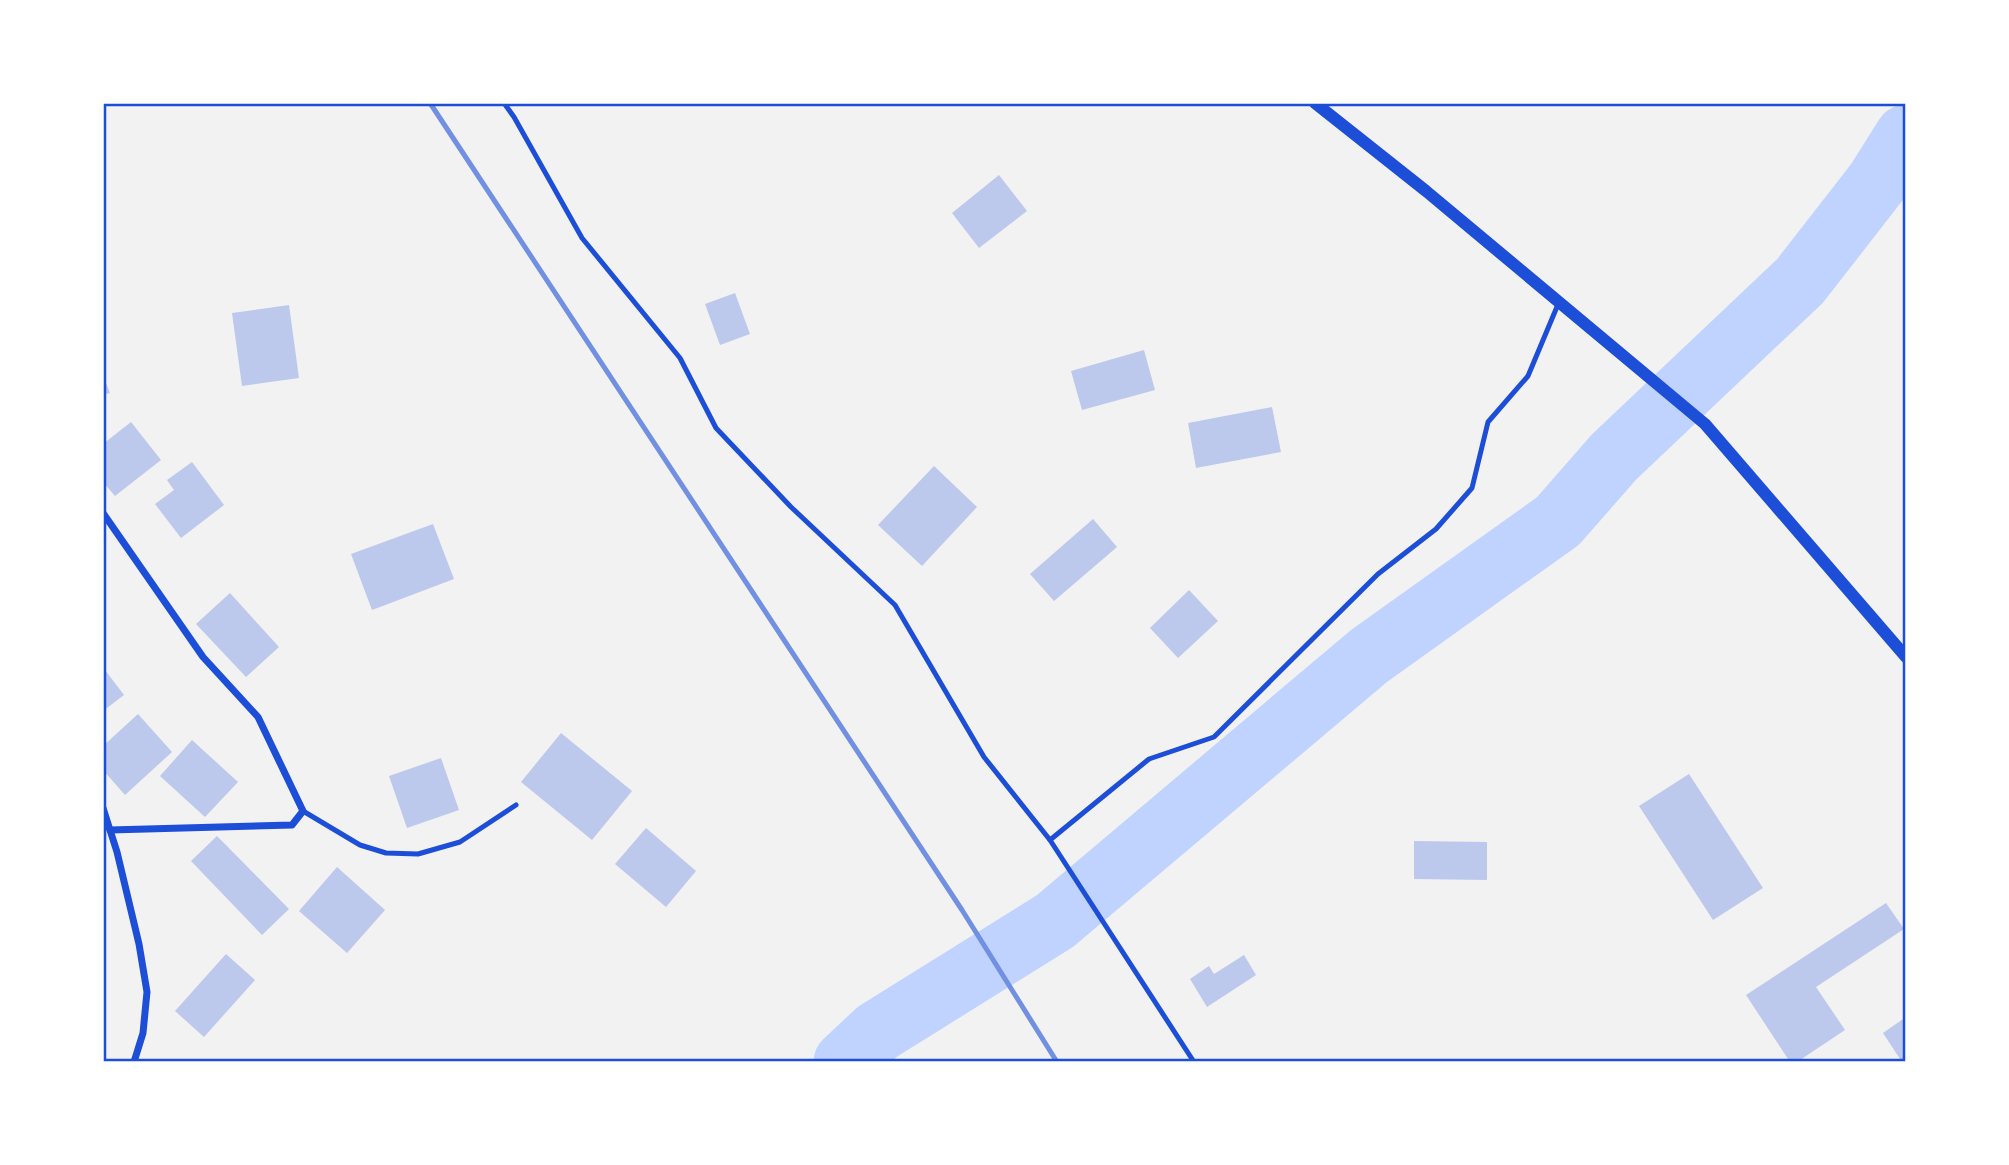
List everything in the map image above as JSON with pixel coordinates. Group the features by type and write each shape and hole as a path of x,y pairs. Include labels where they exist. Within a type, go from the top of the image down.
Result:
{"street":[{"path":"1314,103 1426,191 1705,424 1906,657"},
{"path":"103,513 203,657 258,717 303,811 292,825 110,830"},
{"path":"103,808 139,944 148,992 143,1033 134,1062"}],"lane":[{"path":"504,103 582,238 680,358 716,428 791,508 895,604 984,757 1050,840 1194,1062"},
{"path":"1050,840 1149,759 1214,737 1378,575 1436,529 1472,488 1488,422 1528,376 1559,302"},
{"path":"303,811 360,845 386,853 418,854 460,842 516,805"}],"building":[{"path":"999,175 1027,211 979,248 952,213"},
{"path":"735,293 750,334 720,345 705,304"},
{"path":"289,305 299,378 242,386 232,313"},
{"path":"1144,350 1155,390 1082,410 1071,371"},
{"path":"103,375 110,393 103,395"},
{"path":"1272,407 1281,452 1196,468 1188,423"},
{"path":"131,422 161,460 115,496 103,482 103,444"},
{"path":"192,462 224,505 181,538 155,504 174,490 167,480"},
{"path":"934,466 977,507 922,566 878,525"},
{"path":"1093,519 1117,547 1054,601 1030,574"},
{"path":"433,524 454,579 372,610 351,554"},
{"path":"1189,590 1218,621 1178,658 1150,628"},
{"path":"230,593 279,647 246,677 196,624"},
{"path":"105,670 124,695 103,711 103,671"},
{"path":"138,714 172,752 125,795 103,770 103,746"},
{"path":"561,733 632,791 592,840 521,782"},
{"path":"192,740 238,782 205,817 160,776"},
{"path":"441,758 459,810 407,828 389,776"},
{"path":"1689,774 1763,888 1713,920 1639,806"},
{"path":"646,828 696,871 666,907 615,864"},
{"path":"217,836 289,909 262,935 191,861"},
{"path":"1414,841 1487,842 1487,880 1414,879"},
{"path":"337,867 385,910 347,953 299,911"},
{"path":"1886,903 1904,929 1816,987 1845,1030 1797,1062 1790,1062 1746,995"},
{"path":"226,954 255,980 204,1037 175,1011"},
{"path":"1244,955 1256,975 1207,1007 1190,979 1209,966 1214,974"},
{"path":"1906,1017 1906,1062 1902,1062 1883,1033"}],"waterway":[{"path":"845,1062 877,1032 1055,921 1369,656 1558,521 1614,457 1800,281 1877,182 1906,136"}],"railway":[{"path":"430,103 962,910 1057,1062"}]}
